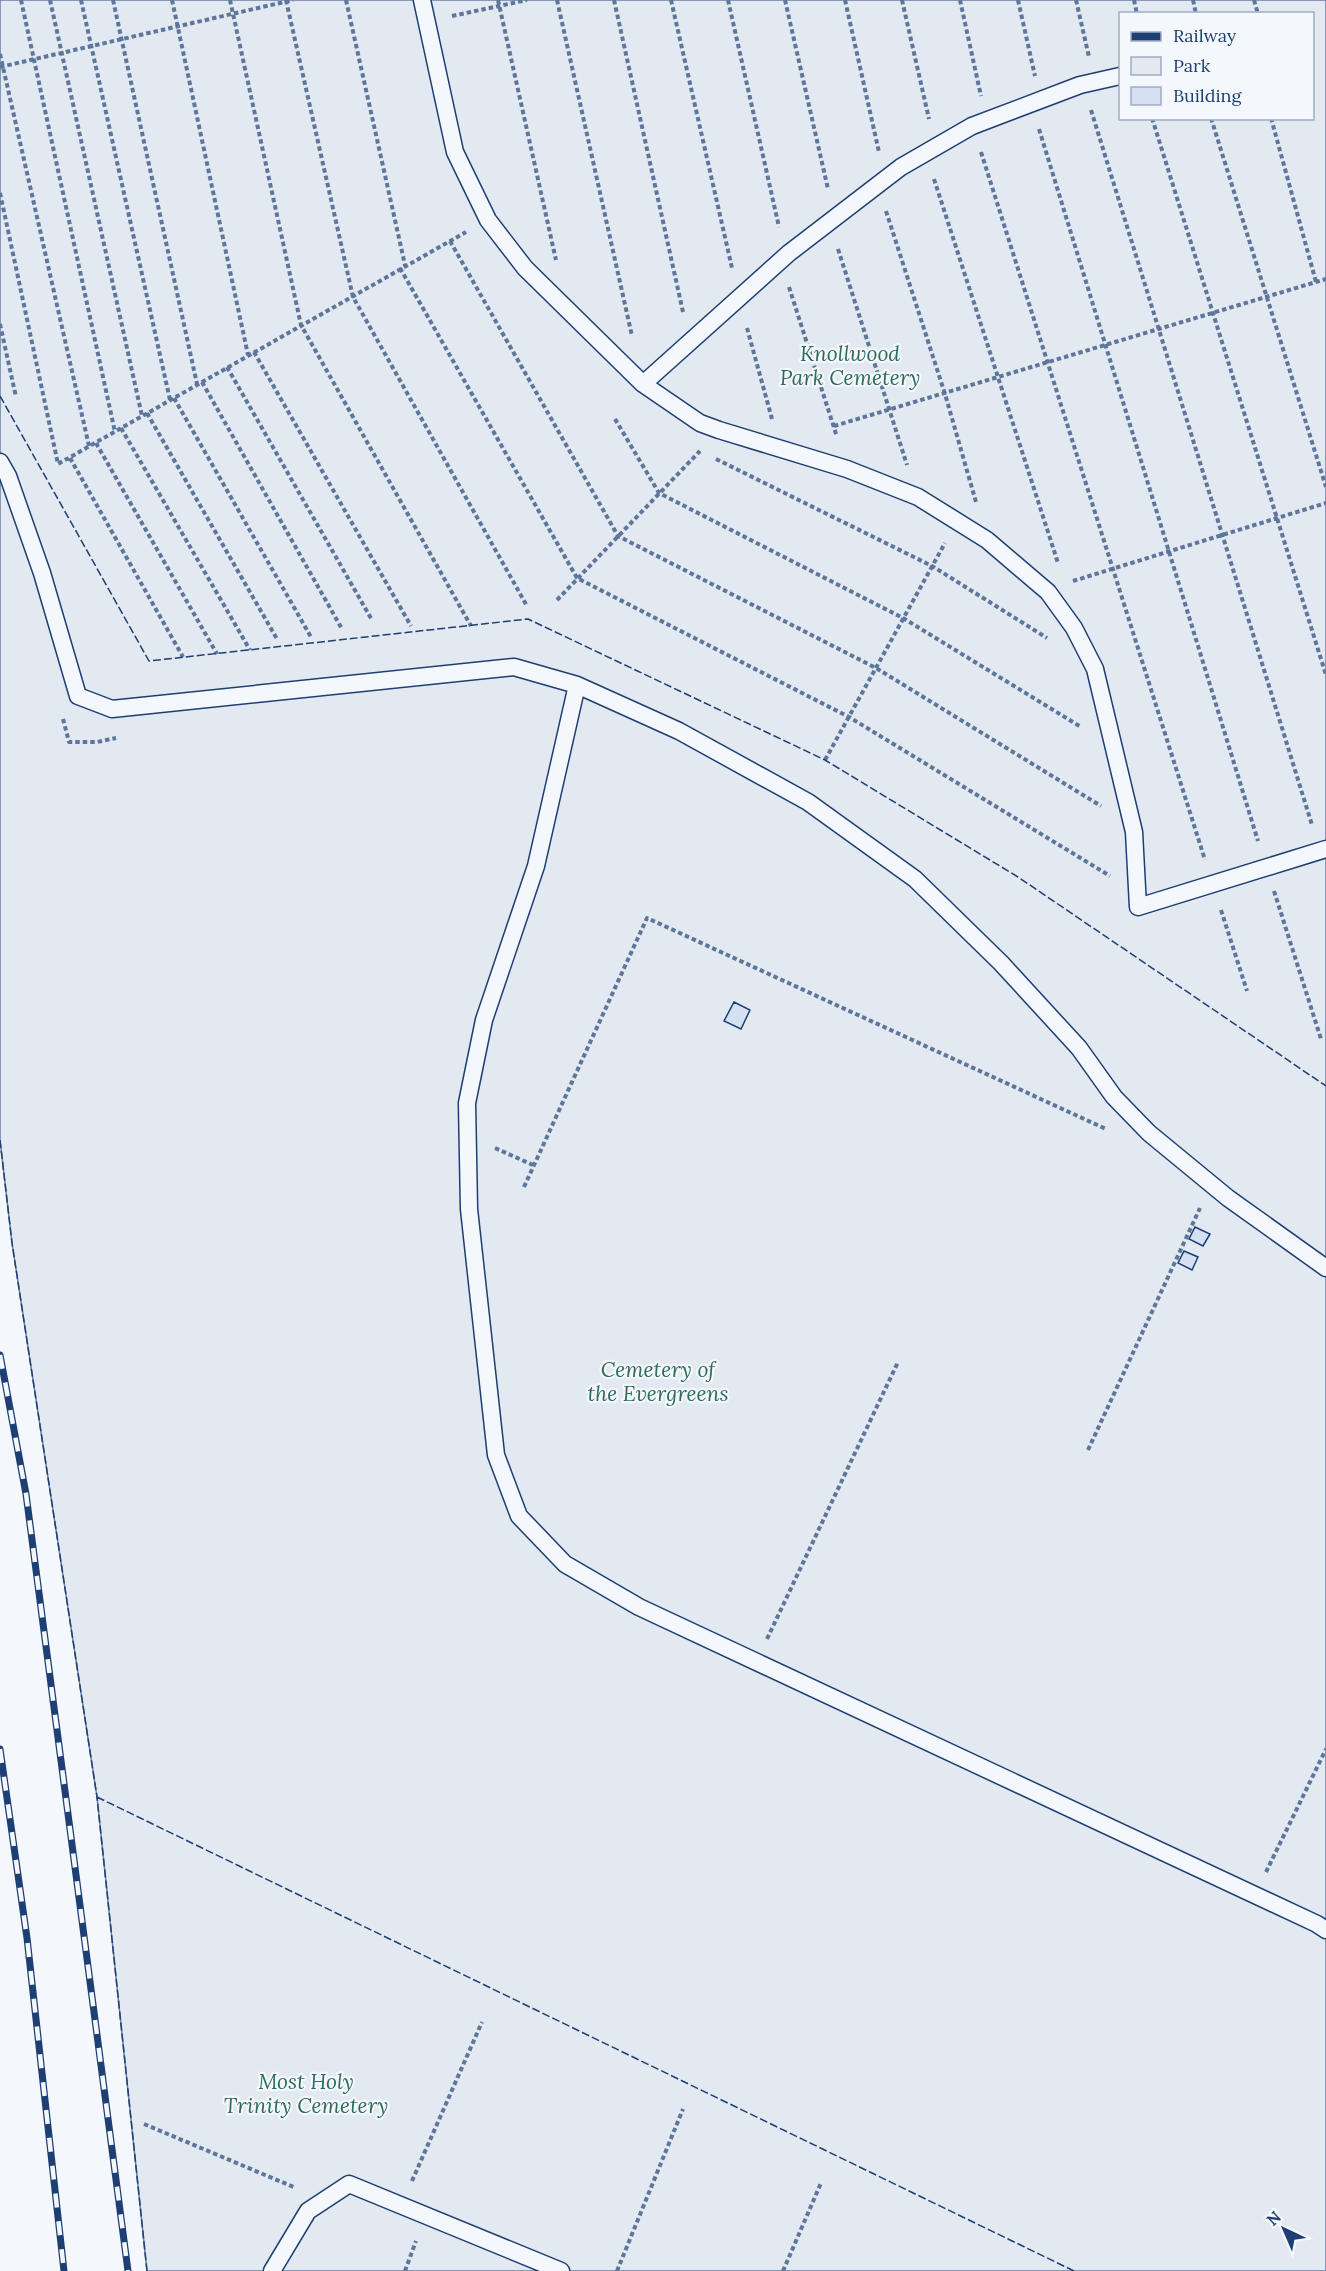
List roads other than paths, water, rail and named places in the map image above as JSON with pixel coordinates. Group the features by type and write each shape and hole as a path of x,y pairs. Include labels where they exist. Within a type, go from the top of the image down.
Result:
{"lane":[{"path":"422,0 454,152 488,220 525,268 643,384 700,423 847,469 918,497 987,540 1048,592 1074,628 1095,669 1132,825 1138,907 1323,850"},
{"path":"643,384 783,259 881,182 930,150 979,123 1089,82 1119,75"},
{"path":"0,462 8,476 42,573 78,696 112,709 514,667 577,685 679,731 808,801 915,879 1009,971 1079,1048 1114,1097 1149,1133 1228,1198 1326,1268"},
{"path":"577,685 536,866 484,1020 466,1103 469,1209 496,1455 519,1516 565,1564 639,1607 1326,1930"},
{"path":"272,2271 308,2211 350,2184 561,2271"}],"railway":[{"path":"0,1355 26,1494 128,2271"},
{"path":"0,1749 27,1938 64,2271"}],"park label":[{"name":"Knollwood Park Cemetery","path":"850,366"},
{"name":"Cemetery of the Evergreens","path":"658,1382"},
{"name":"Most Holy Trinity Cemetery","path":"306,2094"}]}
